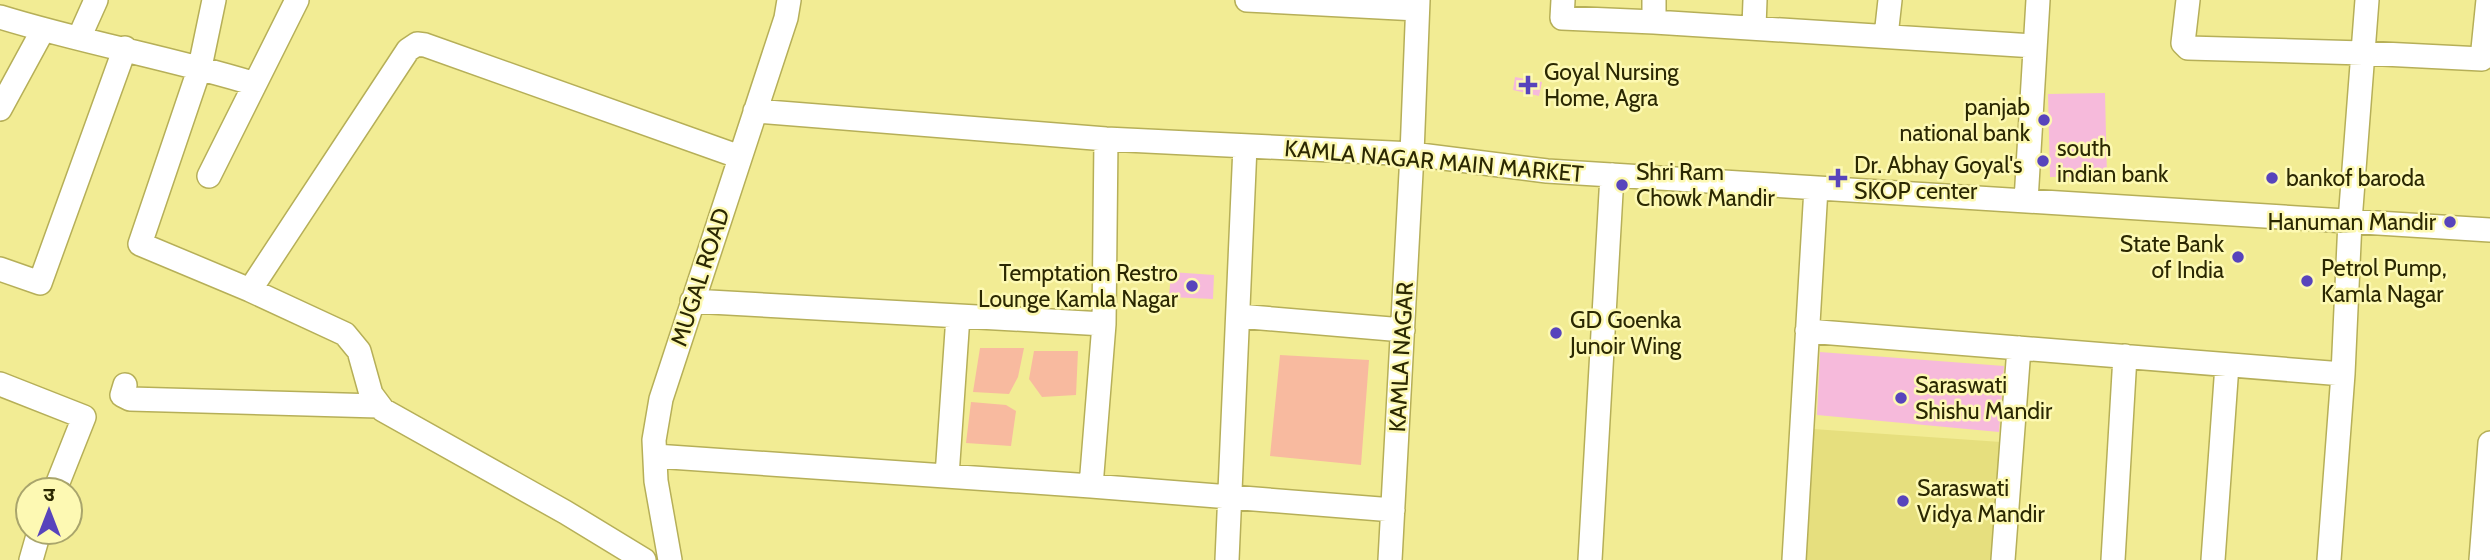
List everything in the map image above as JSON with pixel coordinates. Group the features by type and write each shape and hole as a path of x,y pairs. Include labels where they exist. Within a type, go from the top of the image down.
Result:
{"street":[{"path":"79,38 96,0"},
{"path":"214,0 200,67 140,244 250,289 345,334 359,351 371,394 378,406 388,414 565,512 644,560"},
{"path":"209,176 297,0"},
{"name":"MUGAL ROAD","path":"670,560 656,481 654,440 661,399 786,18 789,0"},
{"path":"1247,0 1418,5"},
{"path":"1563,0 1562,18 1654,11 1754,27 2035,46"},
{"path":"1754,27 1755,0"},
{"path":"1886,36 1890,0"},
{"path":"2026,201 2038,0"},
{"path":"2188,0 2183,43 2188,48 2486,60 2488,0"},
{"path":"2329,560 2367,0"},
{"name":"KAMLA NAGAR","path":"1390,560 1418,5"},
{"path":"0,17 43,30 200,67 255,84"},
{"path":"0,109 43,30"},
{"path":"250,289 408,50 417,44 740,157"},
{"path":"0,269 40,284 125,48"},
{"name":"KAMLA NAGAR MAIN MARKET","path":"755,111 1106,139 1412,155 1547,171 2490,230"},
{"path":"1091,486 1104,324 1106,139"},
{"path":"1227,560 1245,146"},
{"path":"1590,560 1612,175"},
{"path":"1794,560 1816,188"},
{"path":"692,300 1104,324"},
{"path":"947,476 958,316"},
{"path":"1238,316 1403,330"},
{"path":"1807,331 2343,374"},
{"path":"2003,560 2019,348"},
{"path":"2113,560 2125,356"},
{"path":"2213,560 2227,365"},
{"path":"0,384 84,416 60,476"},
{"path":"125,385 122,395 130,399 378,406"},
{"path":"2481,560 2490,443"},
{"path":"655,456 1393,510"}],"shaded area":[{"path":"980,348 1024,348 1018,377 1009,394 973,392"},
{"path":"1034,351 1078,351 1076,395 1042,397 1029,379"},
{"path":"1280,355 1369,360 1361,465 1270,456"},
{"path":"971,402 1006,405 1016,411 1011,446 966,443"},
{"name":"Saraswati Vidya Mandir","path":"1813,429 2001,442 1991,560 1806,560"}],"building":[{"path":"1515,77 1542,82 1539,96 1513,90"},
{"path":"2105,93 2107,176 2050,177 2048,94"},
{"name":"Temptation Restro Lounge Kamla Nagar","path":"1171,272 1214,275 1213,299 1169,297"},
{"path":"1820,352 2004,366 1999,432 1817,415"}],"place":[{"name":"Goyal Nursing Home, Agra","path":"1528,85"},
{"name":"panjab national bank","path":"2044,120"},
{"name":"south indian bank","path":"2043,161"},
{"name":"Dr. Abhay Goyal's SKOP center","path":"1838,178"},
{"name":"bankof baroda","path":"2272,178"},
{"name":"Shri Ram Chowk Mandir","path":"1622,185"},
{"name":"Hanuman Mandir","path":"2450,222"},
{"name":"State Bank of India","path":"2238,257"},
{"name":"Petrol Pump, Kamla Nagar","path":"2307,281"},
{"name":"Temptation Restro Lounge Kamla Nagar","path":"1192,286"},
{"name":"GD Goenka Junoir Wing","path":"1556,333"},
{"name":"Saraswati Shishu Mandir","path":"1901,398"},
{"name":"Saraswati Vidya Mandir","path":"1903,501"}]}
